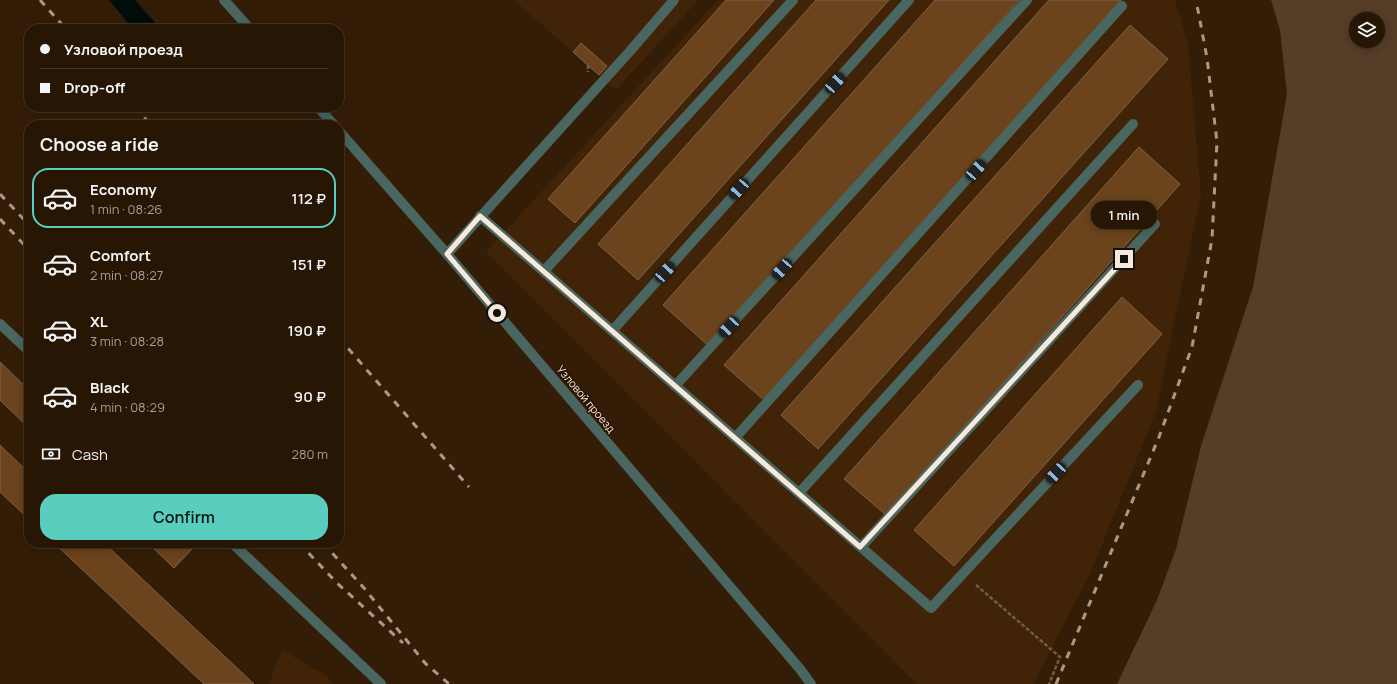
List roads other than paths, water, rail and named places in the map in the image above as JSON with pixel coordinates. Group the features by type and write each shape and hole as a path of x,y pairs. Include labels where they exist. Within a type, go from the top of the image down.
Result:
{"street":[{"path":"224,0 246,24"},
{"path":"447,254 631,50 674,0"},
{"path":"544,271 793,0"},
{"path":"612,331 909,0"},
{"path":"675,386 1027,0"},
{"path":"735,438 1122,6"},
{"path":"322,112 330,120"},
{"path":"799,494 1133,124"},
{"name":"Узловой проезд","path":"344,137 447,254 800,669 811,684"},
{"path":"480,216 931,608 1138,385"},
{"path":"860,547 1156,224"},
{"path":"0,324 24,346"},
{"path":"237,548 381,684"}],"railway":[{"path":"40,0 62,24"},
{"path":"1056,684 1159,437 1192,347 1212,239 1217,142 1207,58 1196,0"},
{"path":"139,112 147,120"},
{"path":"0,194 24,220"},
{"path":"0,219 24,245"},
{"path":"344,344 469,487"},
{"path":"304,548 337,583 403,643"},
{"path":"328,548 364,588 425,663 449,684"}]}
